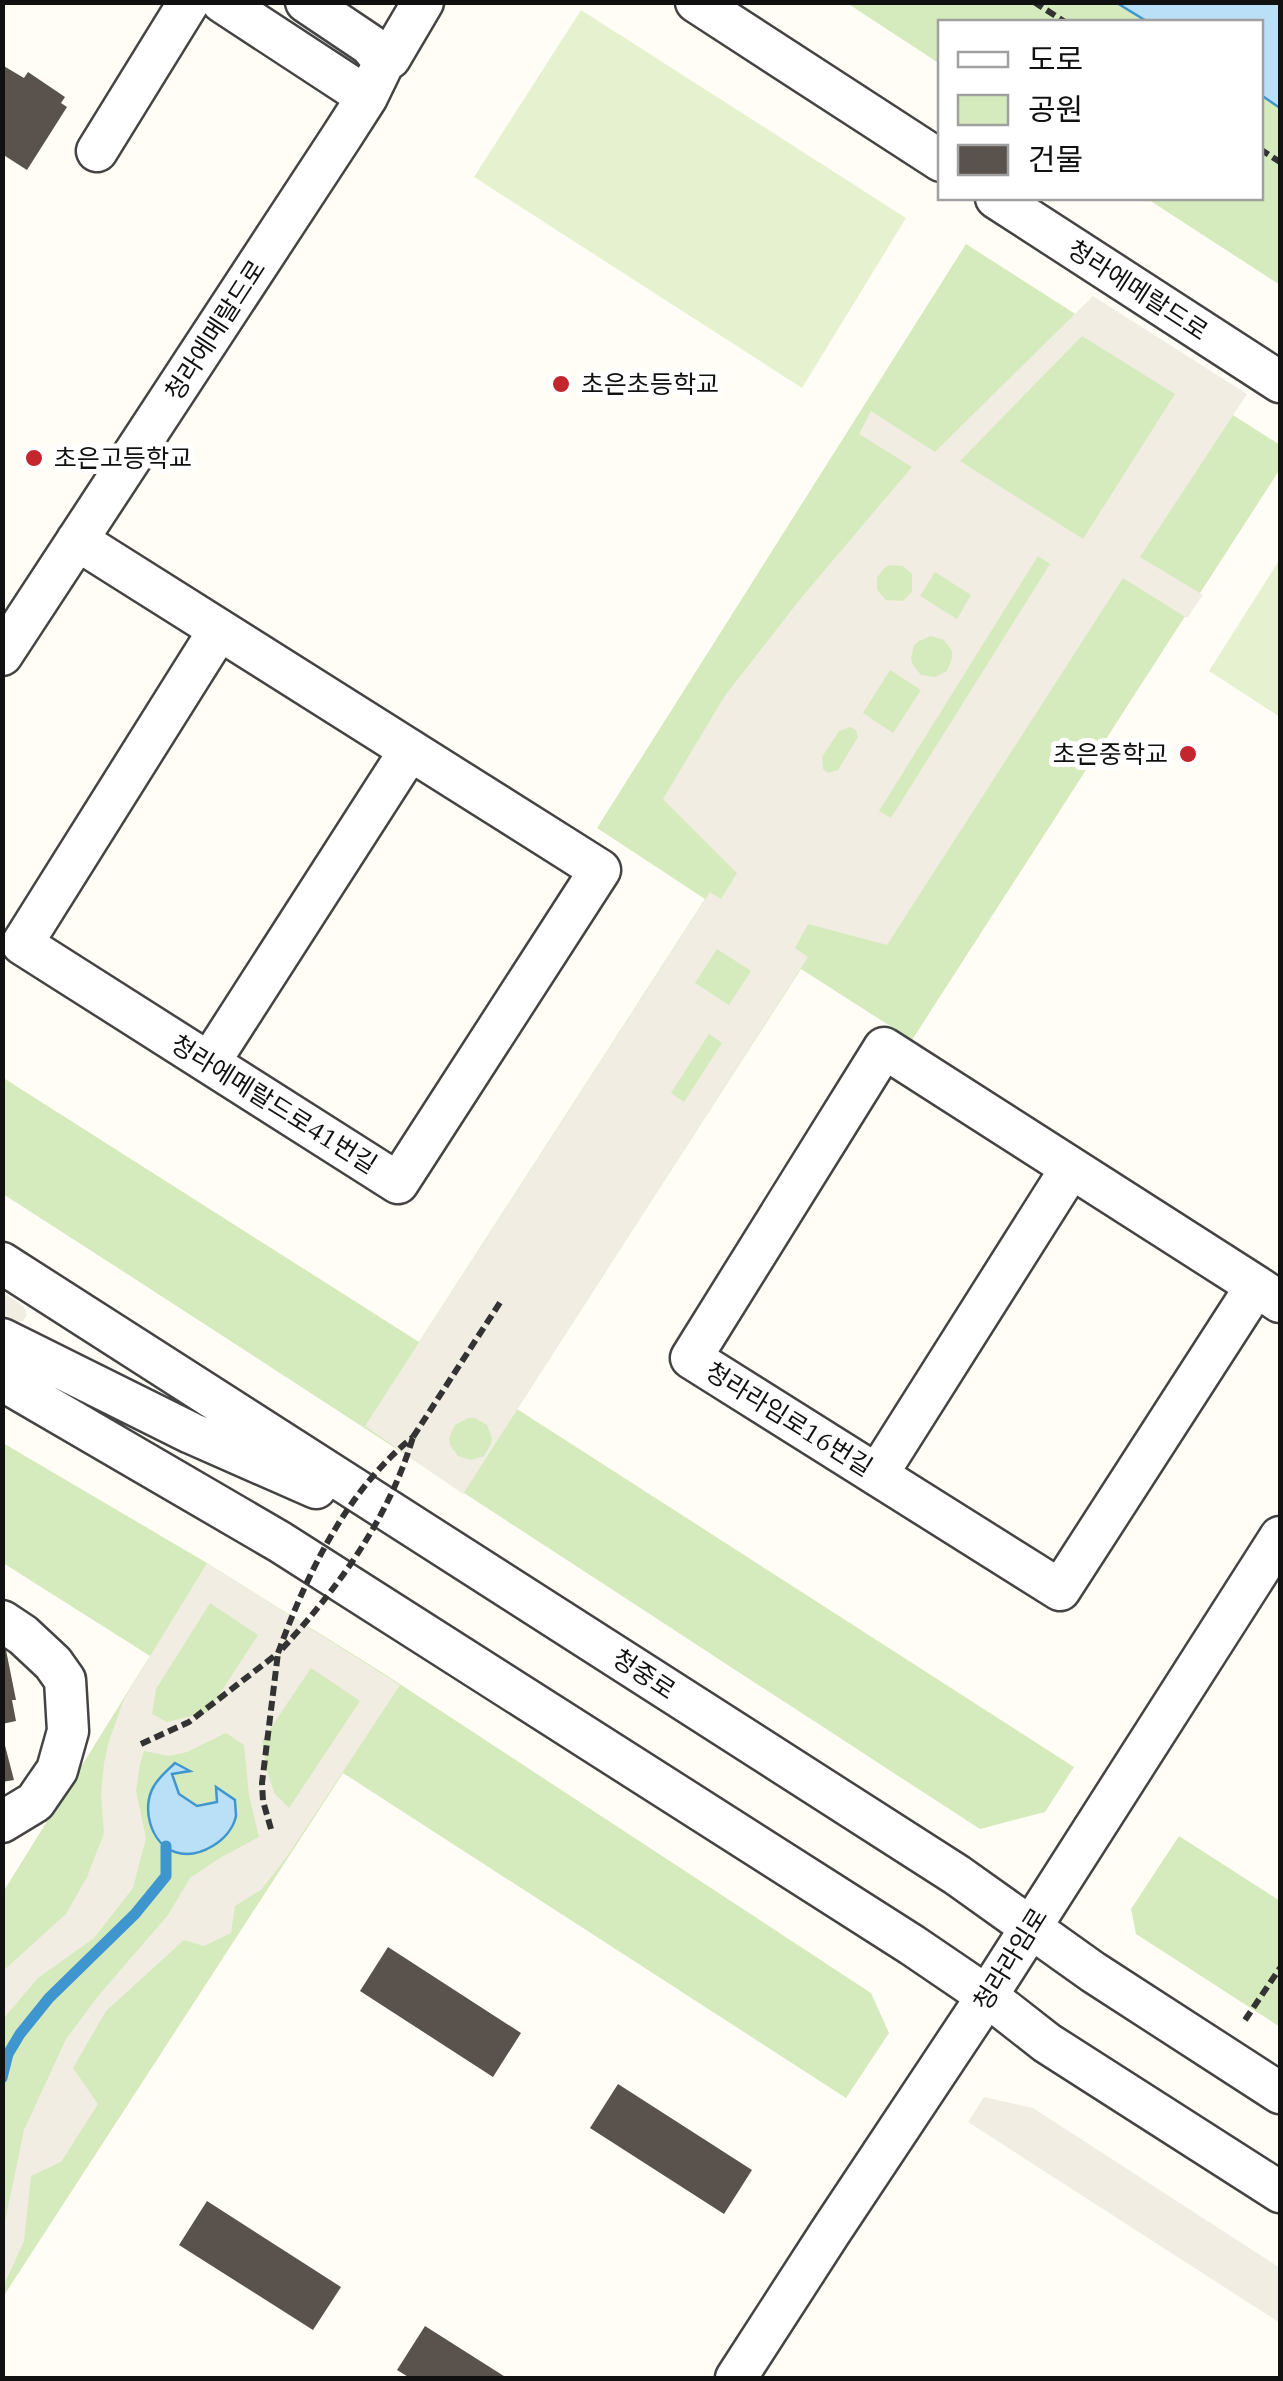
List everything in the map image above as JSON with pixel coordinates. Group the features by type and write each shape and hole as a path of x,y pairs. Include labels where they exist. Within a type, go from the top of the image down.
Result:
{"street":[{"path":"97,151 190,2"},
{"path":"222,2 375,79"},
{"path":"306,2 370,45 375,79"},
{"name":"청라에메랄드로","path":"2,656 424,2"},
{"path":"696,2 938,161"},
{"name":"청라에메랄드로","path":"999,200 1280,382"},
{"name":"청라에메랄드로41번길","path":"77,540 600,870 398,1183 22,944 219,630"},
{"path":"209,1063 410,750"},
{"name":"청라라임로16번길","path":"884,1048 1268,1294 1060,1590 691,1358 884,1048"},
{"path":"878,1475 1071,1168"},
{"name":"청중로","path":"2,1263 953,1873 1093,1972 1280,2094"},
{"path":"2,1339 191,1434 417,1529"},
{"path":"2,1380 280,1542 912,1945 1047,2043 1280,2192"},
{"name":"청라라임로","path":"736,2378 1280,1537"},
{"path":"2,1620 53,1663 65,1680 68,1731 58,1770 35,1802 2,1822"}],"path":[{"path":"1034,2 1062,20"},
{"path":"141,1744 189,1722 278,1653 315,1613 361,1550 405,1465 413,1437 501,1301"},
{"path":"272,1829 263,1802 262,1782 278,1653 306,1584 332,1534 372,1476 413,1437"},
{"path":"1245,2020 1280,1968"}],"green space":[{"path":"847,3 1280,3 1280,285 1149,200 1263,200 1263,20 938,20 938,63"},
{"path":"581,10 906,218 802,388 474,177"},
{"path":"966,244 1280,445 1280,469 912,1040 801,969 517,1409 1074,1767 1045,1812 980,1829 3,1194 2,1077 419,1342 705,899 597,828"},
{"path":"1280,559 1280,717 1209,671"},
{"path":"3,1443 383,1673 871,1993 889,2033 846,2098 343,1773 3,2297 3,1892 150,1656 3,1563"},
{"path":"1179,1836 1280,1901 1280,2027 1136,1934 1131,1909"}],"shaded area":[{"path":"1093,296 1247,394 1140,557 1203,595 1187,618 1123,578 887,945 808,924 795,948 808,957 463,1494 365,1426 710,892 721,899 737,873 663,799 724,697 801,598 912,467 859,434 871,411 935,452","holes":["1082,336 1175,394 1083,539 960,461","1038,556 1050,564 891,818 879,811","890,565 903,566 912,574 912,592 903,601 886,600 877,590 877,578","935,572 971,595 957,619 920,596","931,636 944,640 952,651 947,671 935,677 921,675 911,658 914,645","890,670 921,690 893,733 863,713","850,727 856,730 858,737 838,770 828,773 823,769 822,757 839,731","717,949 751,971 729,1005 695,983","709,1034 722,1043 684,1102 671,1093","468,1418 487,1425 492,1438 484,1456 471,1460 458,1456 450,1445 455,1425"]},
{"path":"2,1291 24,1307 27,1315 23,1321 3,1316"},
{"path":"207,1563 400,1685 286,1858 261,1890 235,1906 231,1933 204,1946 184,1940 106,2011 73,2068 98,2104 61,2162 31,2176 24,2241 3,2287 3,2231 24,2130 66,2039 168,1915 190,1878 259,1837 249,1795 244,1745 226,1733 187,1752 169,1756 144,1751 136,1791 146,1838 133,1888 94,1938 38,1978 3,2019 3,1971 66,1914 87,1877 104,1833 104,1763 124,1699","holes":["210,1603 258,1635 208,1712 167,1722 152,1714 156,1689","311,1668 360,1701 289,1808 275,1794 262,1741"]},
{"path":"984,2097 1033,2108 1280,2268 1280,2323 968,2122"}],"water":[{"path":"1117,3 1280,3 1280,108 1263,96 1263,20 1145,20"},
{"path":"175,1763 190,1771 172,1774 179,1794 197,1806 217,1802 216,1787 235,1800 236,1816 228,1833 213,1846 194,1853 184,1854 166,1847 150,1824 150,1794"}],"building":[{"path":"2,65 24,78 28,72 65,97 61,103 67,107 27,170 2,154"},
{"path":"2,1640 16,1700 12,1700 16,1721 2,1724"},
{"path":"2,1734 14,1780 2,1782"},
{"path":"388,1947 521,2033 493,2077 360,1991"},
{"path":"618,2084 752,2170 724,2214 590,2128"},
{"path":"207,2201 341,2287 313,2330 179,2245"},
{"path":"425,2326 507,2378 410,2378 397,2370"}],"waterway":[{"path":"2,2078 8,2054 49,1998 135,1914 166,1876 166,1846"}],"place":[{"name":"초은초등학교","path":"561,384"},
{"name":"초은고등학교","path":"34,458"},
{"name":"초은중학교","path":"1188,754"}]}
